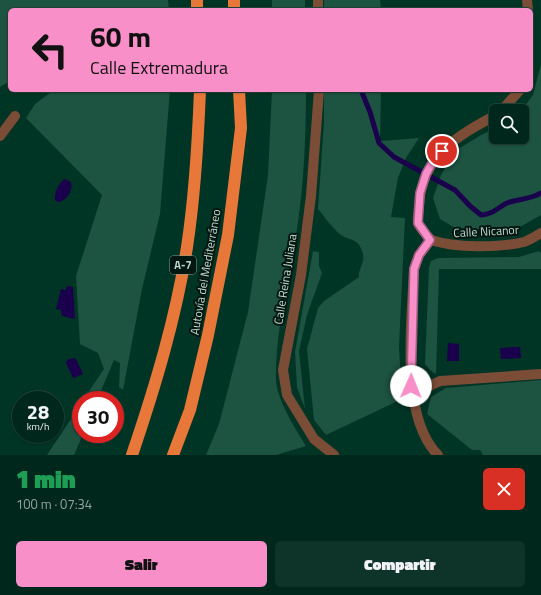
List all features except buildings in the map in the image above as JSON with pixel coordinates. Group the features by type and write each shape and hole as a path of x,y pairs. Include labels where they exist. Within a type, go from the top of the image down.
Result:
{"highway":[{"name":"Autovía del Mediterráneo","path":"132,455 168,338 187,247 197,160 200,92"},
{"name":"Autovía del Mediterráneo","path":"173,455 190,410 208,335 228,235 241,128 239,92"},
{"path":"180,455 190,410"},
{"path":"124,455 139,436"}],"street":[{"name":"Calle Reina Juliana","path":"318,92 311,196 301,275 283,370 286,395 314,439 333,455"},
{"path":"507,104 518,92"},
{"path":"0,136 15,116"},
{"path":"438,455 421,428 411,380 414,269 419,255 430,240 418,223 420,193 426,174 435,158 449,144 470,129 489,119"},
{"name":"Calle Nicanor","path":"430,240 447,245 483,246 525,242 541,233"},
{"path":"413,394 440,381 541,374"}],"green space":[{"path":"0,0 168,0 169,8 8,8 8,82 0,87"},
{"path":"272,0 305,0 305,8 272,8"},
{"path":"324,0 380,0 381,8 324,8"},
{"path":"541,64 541,215 513,231 455,228 440,219 433,198 441,175 455,151 489,131 489,144 529,144 529,104 526,104 533,95"},
{"path":"51,92 170,92 160,214 142,289 123,390 119,387 120,363 114,360 101,391 89,391 104,369 98,353 80,344 76,276 102,195 26,118 35,104"},
{"path":"272,92 306,92 303,177 294,248 280,323 276,361 276,380 283,405 306,446 276,455 206,455 219,424 248,312 268,175"},
{"path":"324,92 381,92 380,141 419,138 406,158 398,178 391,217 405,218 399,347 402,399 326,435 314,420 307,349 318,308 324,301 359,277 363,254 359,245 354,240 341,235 318,209 324,122"},
{"path":"313,251 319,252 319,266 322,273 307,315 299,351 305,409 297,387 295,352"},
{"path":"539,251 541,253 541,269 439,269 436,374 431,371 425,364 429,267 431,261 438,258 519,257"},
{"path":"541,380 541,455 483,455 480,450 472,450 427,414 431,397 446,388"},
{"path":"72,418 72,443 79,443 74,455 47,455 55,443 64,443 64,430"}],"shaded area":[{"path":"65,179 71,182 71,189 67,198 58,202 55,200 56,191"},
{"path":"67,286 73,287 75,319 62,316 61,310 56,309 61,289 66,290"},
{"path":"448,343 459,344 459,361 447,361"},
{"path":"520,347 521,358 501,359 500,348"},
{"path":"73,358 76,359 83,374 73,378 66,363 67,360"}],"waterway":[{"path":"362,92 370,112 379,143 394,157 455,190 481,215 492,212 507,203 532,197 541,193"}],"route":[{"path":"411,386 414,269 419,255 430,240 418,223 420,193 426,174 435,158 442,151"}]}
